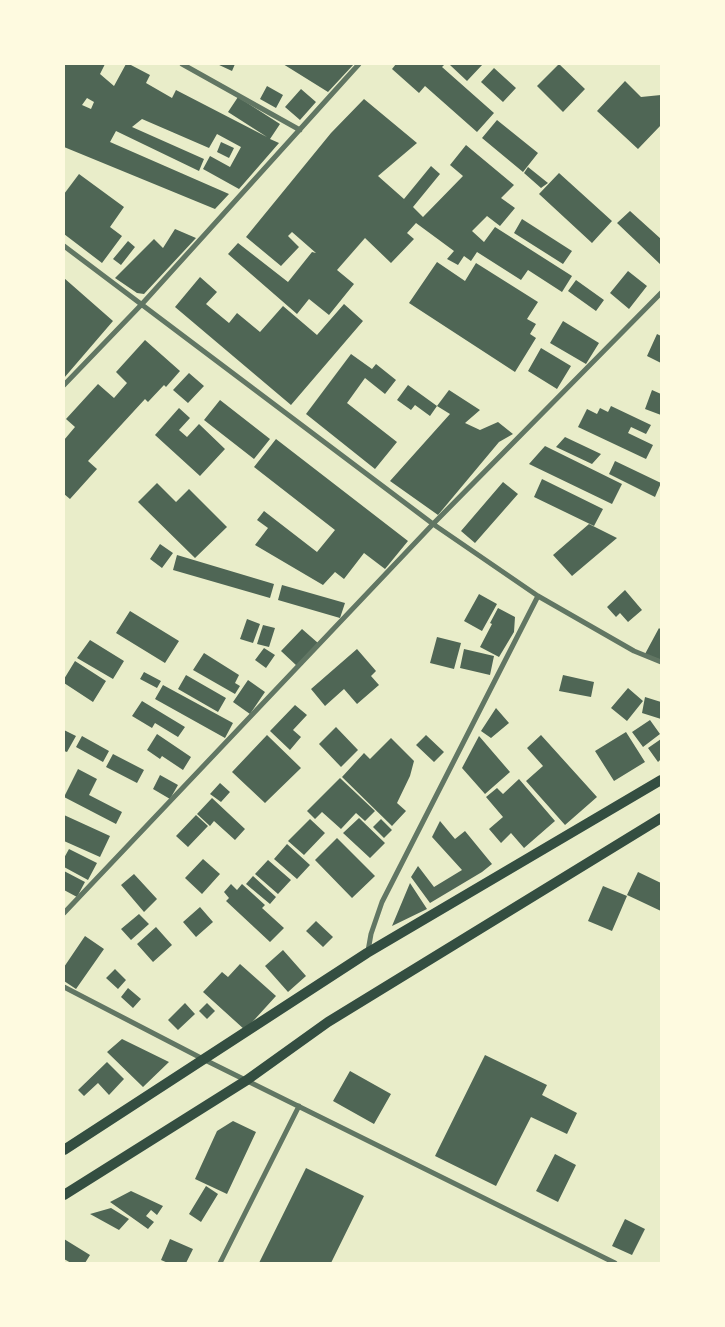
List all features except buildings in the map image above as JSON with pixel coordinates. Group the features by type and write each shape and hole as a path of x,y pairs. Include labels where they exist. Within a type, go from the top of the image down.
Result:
{"main road":[{"path":"64,1150 367,953 661,780"},
{"path":"64,1195 247,1080 328,1022 661,818"}],"street":[{"path":"182,64 300,130"},
{"path":"64,385 142,304 359,64"},
{"path":"64,246 433,524 538,596 634,651 661,662"},
{"path":"64,913 433,524 661,293"},
{"path":"367,953 371,934 382,902 538,596"},
{"path":"64,987 203,1059 615,1263"},
{"path":"220,1263 299,1106"}]}
